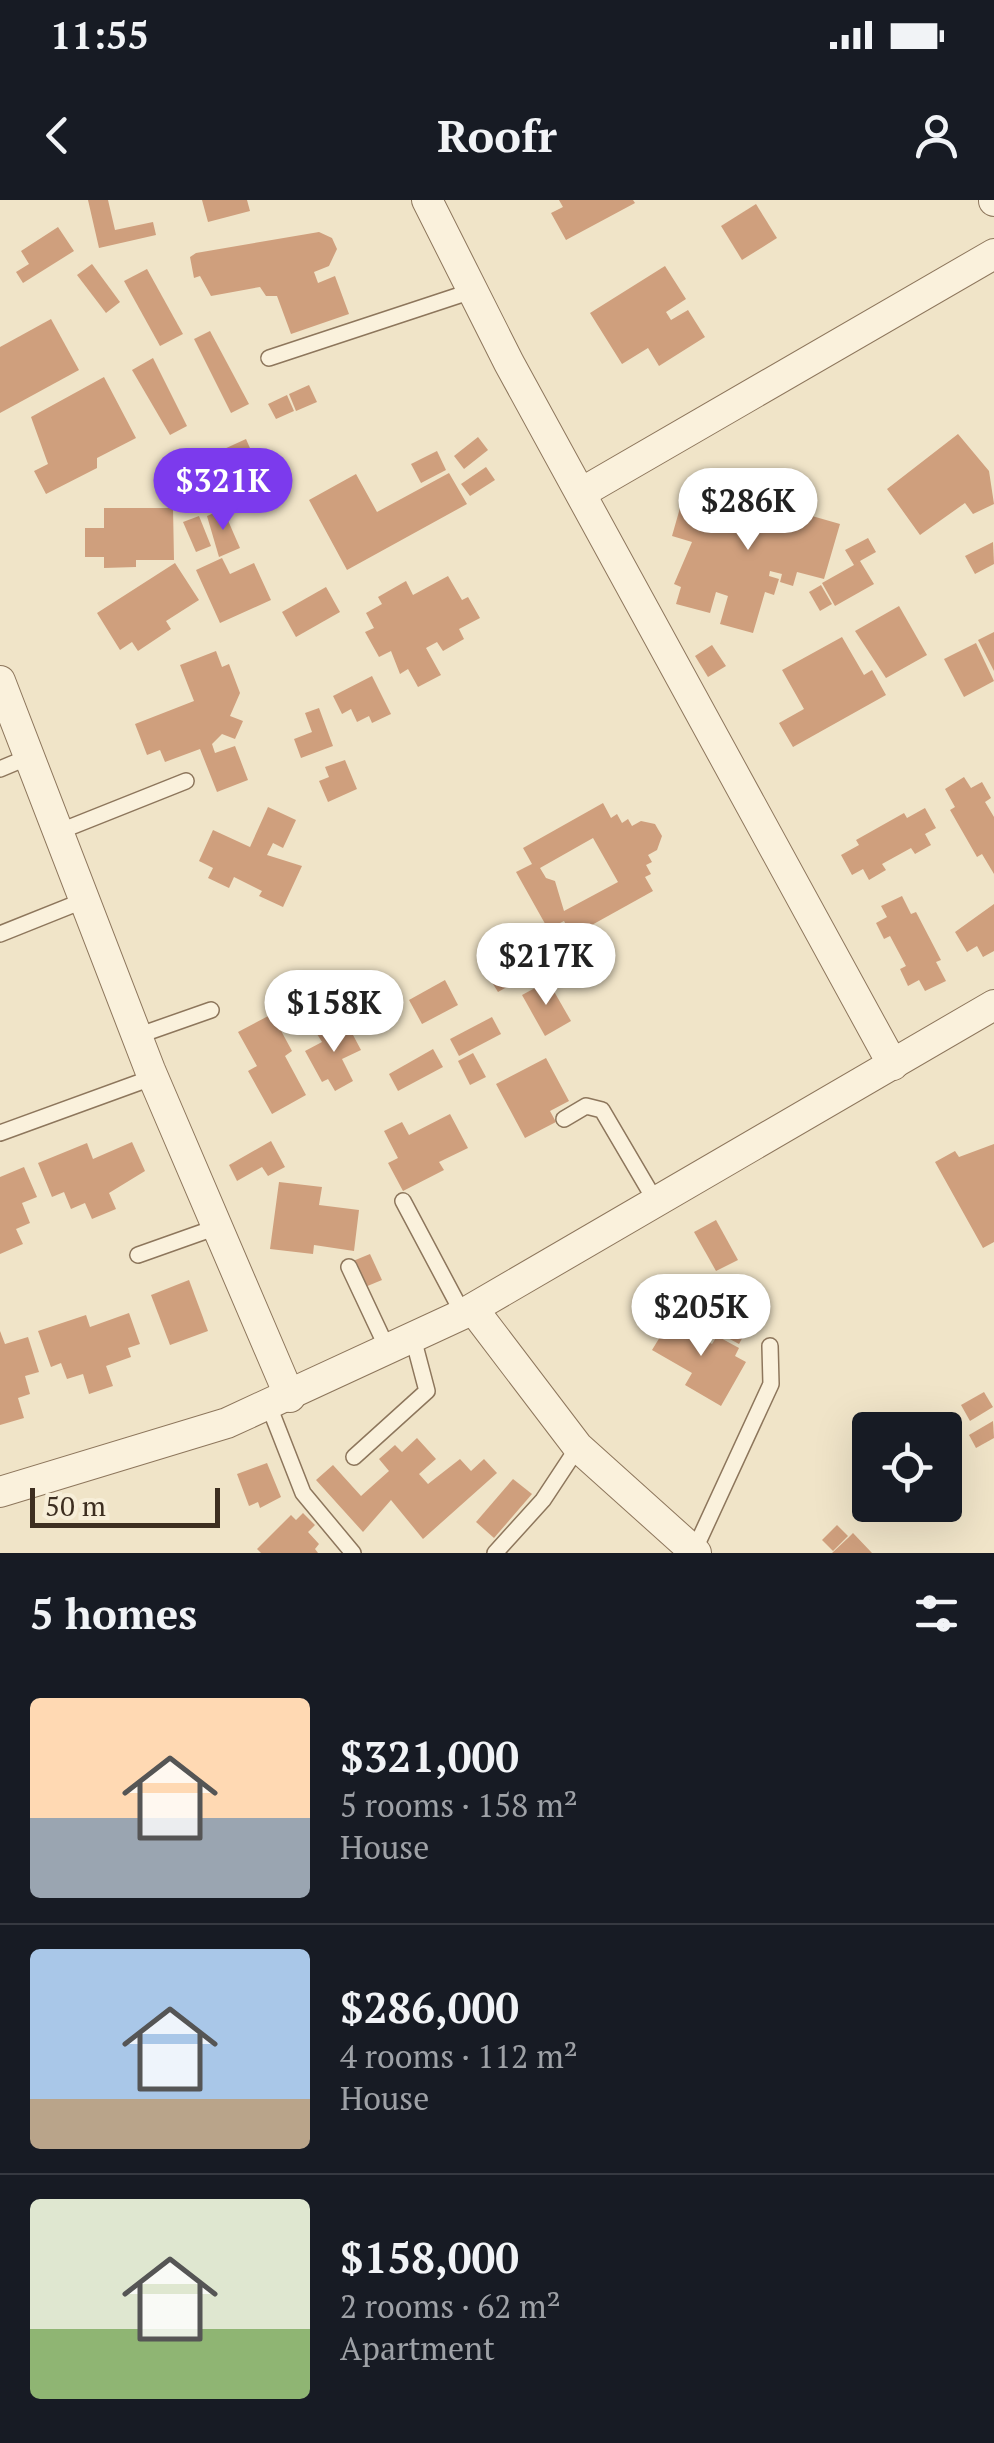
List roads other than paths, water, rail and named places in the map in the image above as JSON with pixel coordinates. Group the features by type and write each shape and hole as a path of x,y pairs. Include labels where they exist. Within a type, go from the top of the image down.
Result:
{"street":[{"path":"427,200 580,493 893,1065"},
{"path":"580,493 994,254"},
{"path":"1,687 137,1036 218,1227 280,1401"},
{"path":"0,1492 199,1432 280,1401 468,1312 994,1006"},
{"path":"468,1312 578,1447 695,1552"}],"lane":[{"path":"269,358 472,292"},
{"path":"0,769 31,756"},
{"path":"58,832 186,782"},
{"path":"0,934 85,900"},
{"path":"137,1036 211,1010"},
{"path":"0,1133 154,1078"},
{"path":"564,1119 586,1106 602,1110 656,1202"},
{"path":"403,1201 468,1312"},
{"path":"138,1255 218,1227"},
{"path":"349,1267 427,1392 354,1457"},
{"path":"695,1552 771,1384 770,1346"},
{"path":"280,1401 302,1493 353,1553"},
{"path":"495,1553 543,1500 578,1447"}]}
